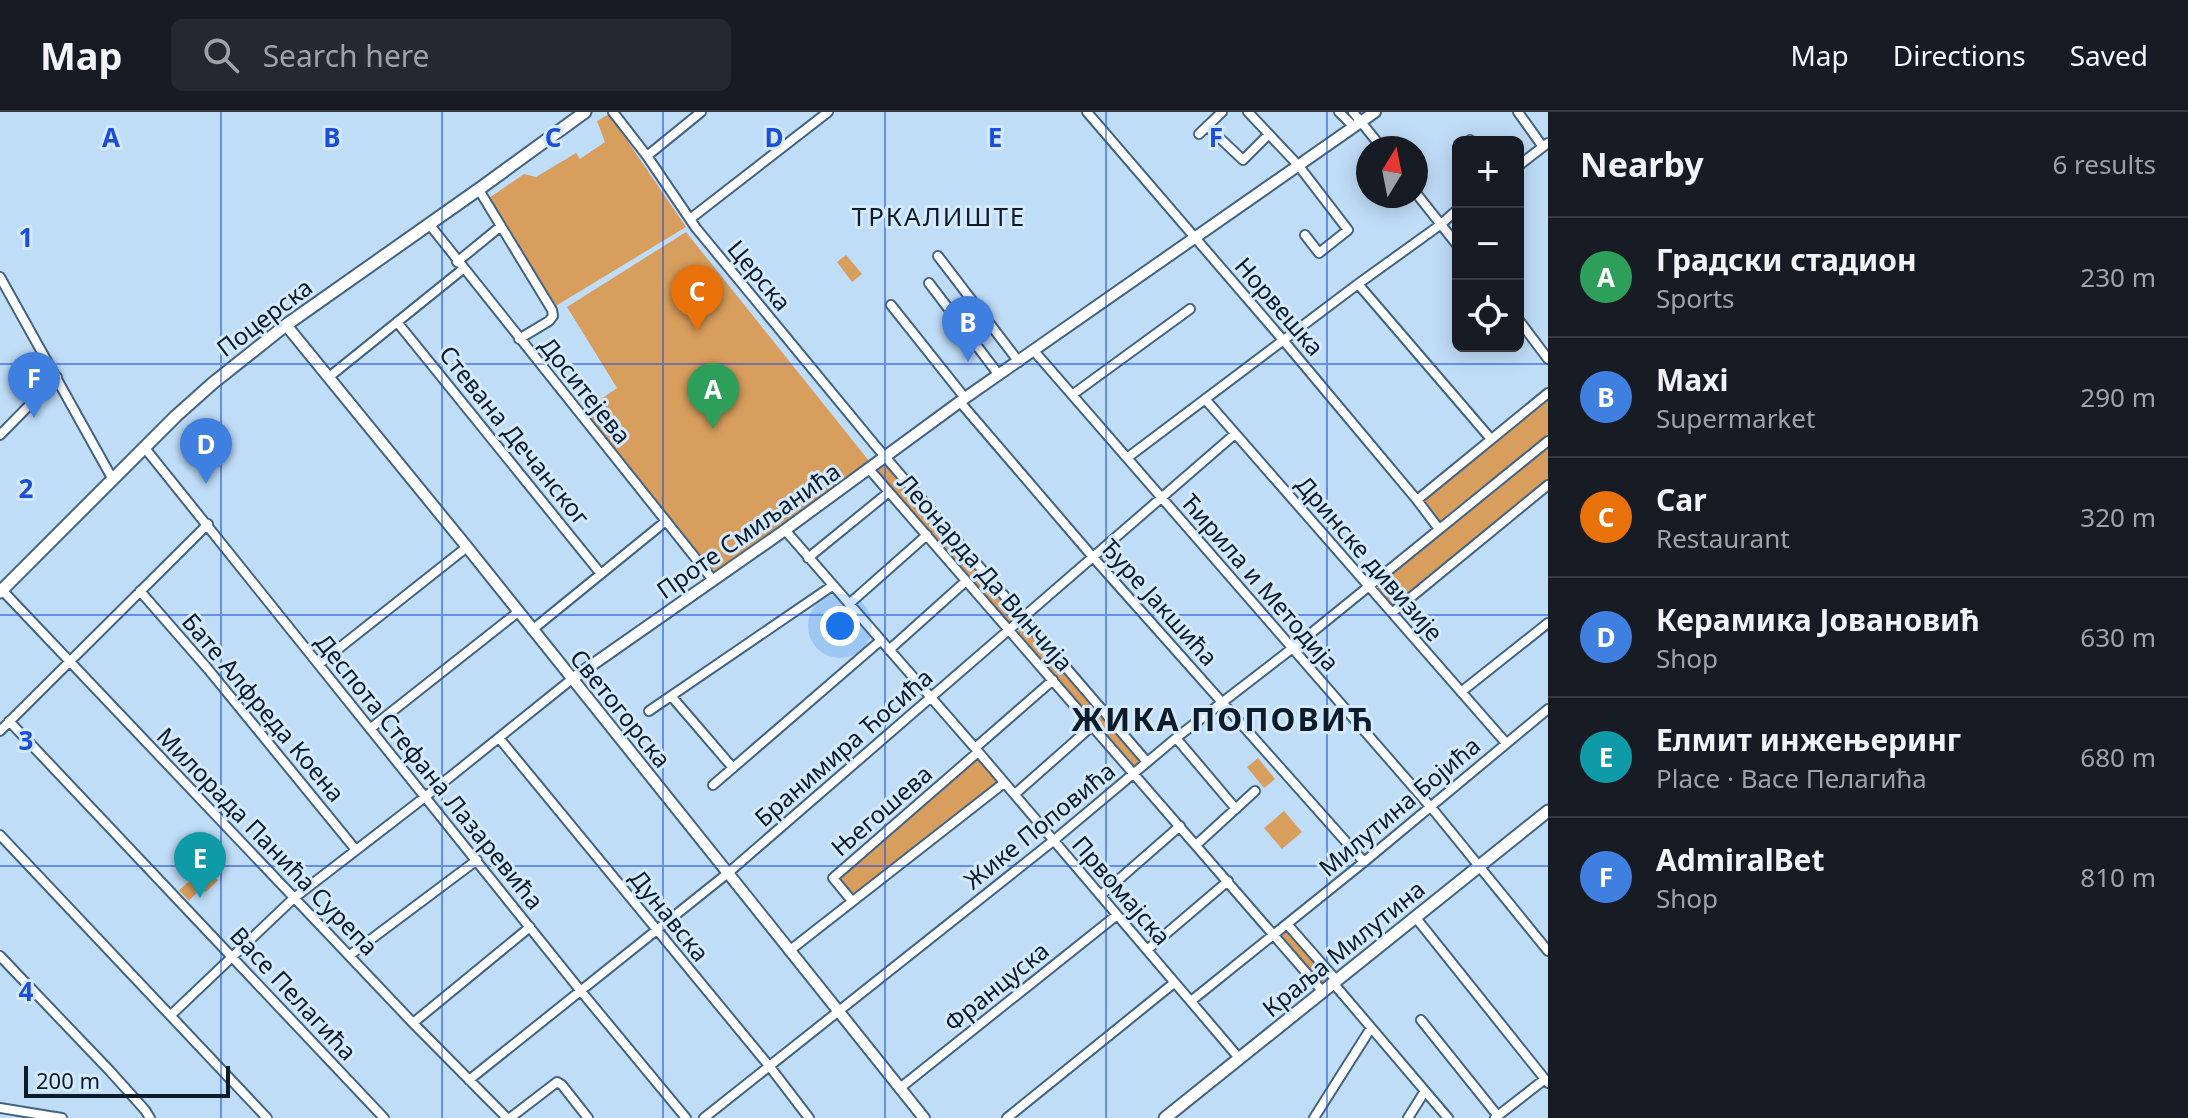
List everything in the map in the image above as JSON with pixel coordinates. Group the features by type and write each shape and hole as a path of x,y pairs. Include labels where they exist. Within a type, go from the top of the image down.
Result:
{"main road":[{"name":"Поцерска","path":"1,590 190,403 286,325 585,112"},
{"name":"Краља Милутина","path":"1165,1118 1548,811"}],"street":[{"name":"Церска","path":"613,112 690,219 884,457"},
{"path":"647,156 701,112"},
{"path":"690,219 828,112"},
{"name":"Норвешка","path":"1087,112 1283,340 1439,529"},
{"path":"1199,134 1222,112"},
{"path":"1248,112 1298,165 1348,230 1319,253 1305,235"},
{"path":"1339,112 1370,136"},
{"path":"1353,112 1358,124"},
{"name":"Проте Смиљанића","path":"171,1015 294,898 572,679 1375,112"},
{"path":"1518,112 1545,145 1524,161"},
{"path":"1207,126 1243,160 1269,134"},
{"path":"479,190 553,313 549,321 519,339"},
{"path":"1427,208 1452,239"},
{"path":"1127,458 1452,214"},
{"name":"Доситејева","path":"429,224 713,580"},
{"path":"329,377 397,322 501,226"},
{"path":"938,256 1019,362"},
{"path":"0,277 112,478"},
{"path":"929,283 999,375"},
{"path":"1358,284 1491,439"},
{"path":"0,301 8,292"},
{"name":"Ђуре Јакшића","path":"891,305 963,400 1092,556 1364,862"},
{"path":"1072,395 1190,309"},
{"name":"Стевана Дечанског","path":"397,322 601,574"},
{"name":"Светогорска","path":"286,325 924,1118"},
{"path":"1524,327 1548,359"},
{"name":"Ћирила и Методија","path":"1034,351 1430,806 1548,951"},
{"path":"0,435 57,377"},
{"path":"1417,500 1548,393"},
{"name":"Дринске дивизије","path":"1205,399 1506,743"},
{"name":"Бранимира Ћосића","path":"469,1080 728,873 1235,434"},
{"name":"Жике Поповића","path":"704,1118 1548,441"},
{"name":"Деспота Стефана Лазаревића","path":"144,447 686,1118"},
{"name":"Леонарда Да Винчија","path":"884,457 1147,762"},
{"name":"Леонарда Да Винчија","path":"869,469 1323,992"},
{"path":"1393,612 1548,485"},
{"path":"808,558 889,492"},
{"path":"532,630 666,521"},
{"path":"1,730 13,725 19,711 208,524"},
{"name":"Првомајска","path":"785,530 1239,1058"},
{"path":"849,604 927,535"},
{"path":"319,664 467,547"},
{"path":"889,650 966,581"},
{"path":"649,711 832,586"},
{"name":"Милорада Панића Сурепа","path":"1,590 413,1023 508,1118"},
{"name":"Бате Алфреда Коена","path":"140,591 356,850"},
{"path":"371,728 518,612"},
{"path":"1461,692 1548,623"},
{"path":"713,785 880,641"},
{"path":"976,750 1053,680"},
{"path":"672,697 733,768"},
{"name":"Милутина Бојића","path":"1191,1001 1548,709"},
{"name":"Васе Пелагића","path":"13,725 384,1118"},
{"path":"1015,794 1092,726"},
{"name":"Дунавска","path":"499,738 809,1118"},
{"path":"1176,738 1236,809"},
{"name":"Његошева","path":"852,901 833,878 976,750"},
{"path":"789,951 1004,783"},
{"path":"1196,845 1255,791"},
{"path":"1101,895 1180,826"},
{"path":"0,835 267,1118"},
{"path":"350,955 477,860"},
{"path":"1147,950 1228,881"},
{"name":"Француска","path":"900,1088 1117,915"},
{"path":"1416,918 1546,1081 1497,1117 1421,1020"},
{"path":"1287,924 1448,1118"},
{"path":"413,1023 530,927"},
{"path":"0,956 109,1070 149,1118"},
{"path":"1007,1118 1174,983"},
{"path":"1314,1118 1371,1028"},
{"path":"508,1118 557,1082 588,1118"},
{"path":"1408,1118 1425,1091"},
{"path":"0,1108 62,1118"}],"shaded area":[{"path":"609,114 686,227 554,307 489,198 524,174 536,177 576,153 580,159 605,142 597,121"},
{"path":"686,232 869,461 714,572 582,412 617,388 567,307"},
{"path":"846,255 862,274 852,282 837,262"},
{"path":"1548,398 1548,434 1440,521 1422,499"},
{"path":"1548,447 1548,479 1392,605 1377,586"},
{"path":"885,466 890,468 1018,618 1008,623 879,474 878,470"},
{"path":"1023,627 1141,759 1142,762 1135,768 1019,637 1018,631"},
{"path":"975,758 998,783 857,895 852,894 838,877"},
{"path":"1258,758 1275,779 1264,788 1247,767"},
{"path":"1284,811 1302,832 1282,849 1264,828"},
{"path":"205,868 218,880 206,892 201,888 189,901 179,890"},
{"path":"1288,930 1328,975 1330,979 1322,986 1282,939 1282,932"}],"place":[{"name":"Car","path":"697,331"},
{"name":"Maxi","path":"968,362"},
{"name":"AdmiralBet","path":"34,418"},
{"name":"Градски стадион","path":"713,429"},
{"name":"Керамика Јовановић","path":"206,484"},
{"name":"Елмит инжењеринг","path":"200,898"}],"district":[{"name":"ТРКАЛИШТЕ","path":"939,216"},
{"name":"ЖИКА ПОПОВИЋ","path":"1223,718"}]}
